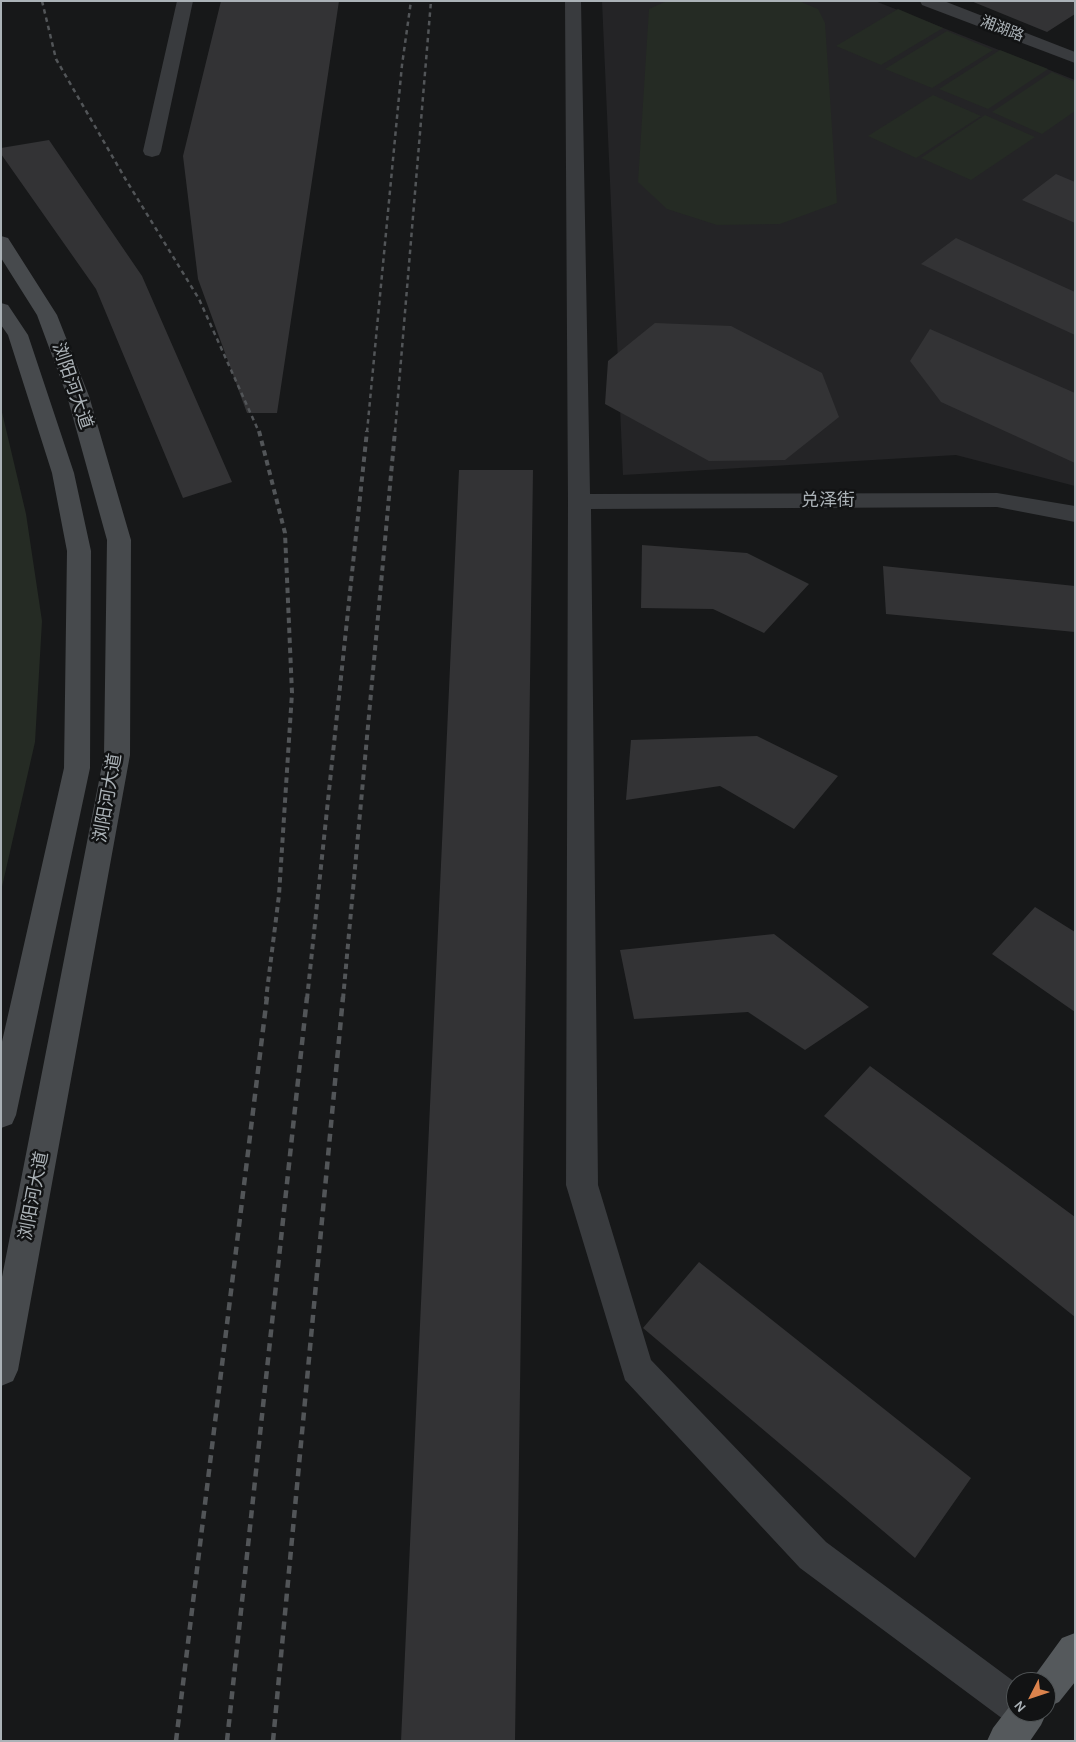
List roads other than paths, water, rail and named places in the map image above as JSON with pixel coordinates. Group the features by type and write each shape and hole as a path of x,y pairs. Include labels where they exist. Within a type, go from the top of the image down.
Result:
{"main road":[{"name":"浏阳河大道","path":"1,242 47,315 78,396 119,540 117,756 1,1370"},
{"name":"浏阳河大道","path":"1,309 18,335 63,473 79,550 77,768 1,1115"},
{"path":"1056,1674 1075,1651"}],"street":[{"path":"152,151 185,1"},
{"path":"573,1 579,502 582,1185 637,1369 813,1555 1006,1698"},
{"name":"湘湖路","path":"928,1 1075,58"},
{"name":"兑泽街","path":"579,502 997,500 1075,514"}],"railway":[{"path":"42,1 56,59 126,180 199,299 259,432"},
{"path":"367,432 402,65 411,1"},
{"path":"395,432 431,1"},
{"path":"259,431 285,533 292,693 279,895 266,999"},
{"path":"307,999 367,431"},
{"path":"343,999 395,431"},
{"path":"176,1741 267,997"},
{"path":"227,1741 307,997"},
{"path":"273,1741 343,997"}]}
